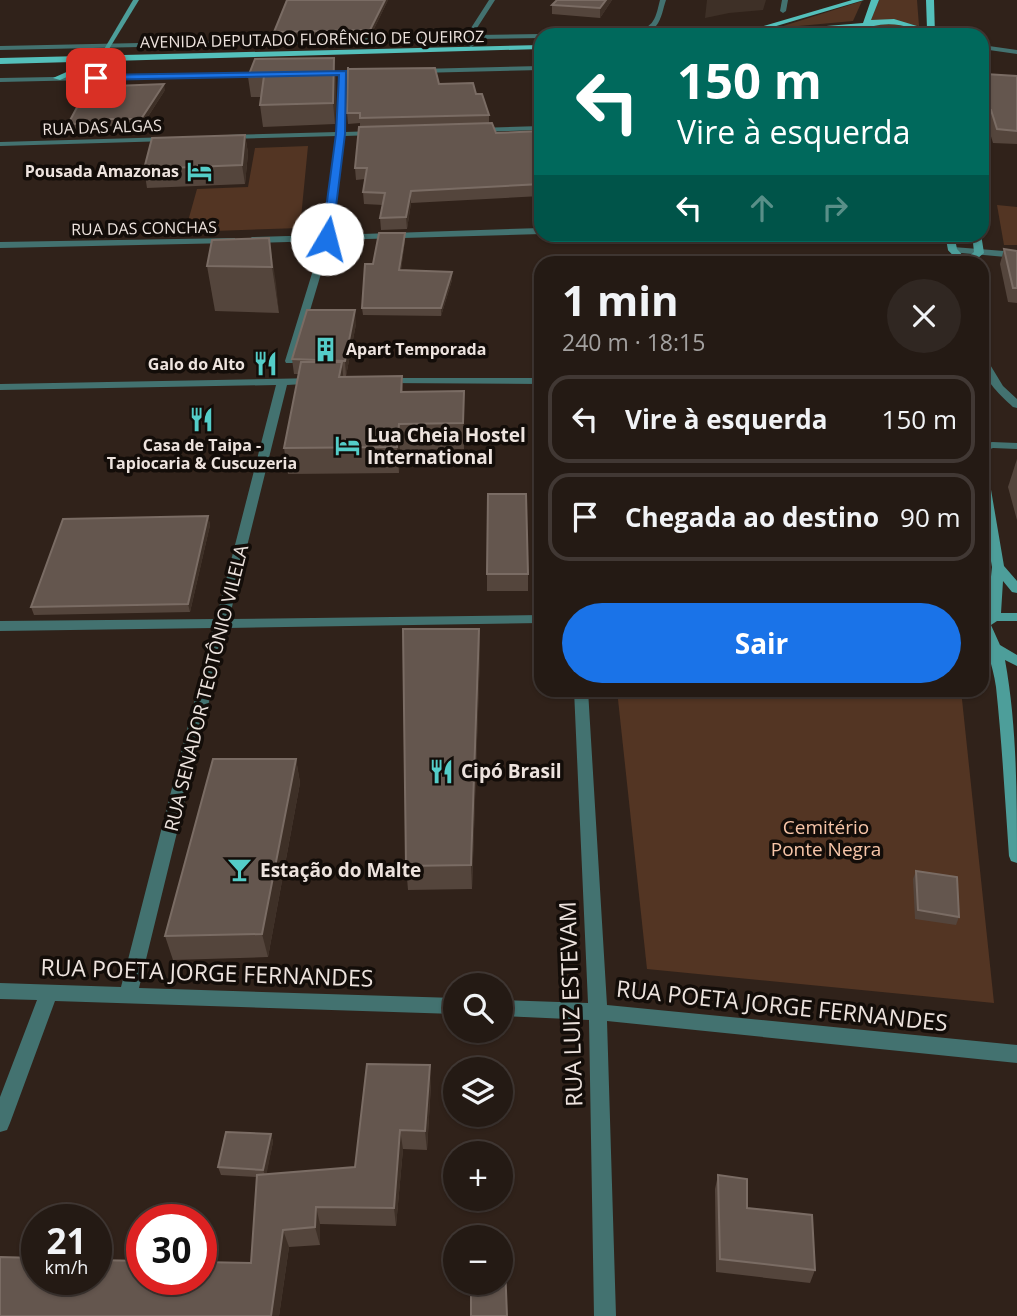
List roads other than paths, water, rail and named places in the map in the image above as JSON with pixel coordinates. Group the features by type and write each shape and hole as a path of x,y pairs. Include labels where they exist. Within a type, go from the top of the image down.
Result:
{"main road":[{"path":"97,63 136,0"},
{"path":"762,28 860,0"},
{"path":"857,28 865,25 875,0"},
{"path":"930,0 931,28"},
{"path":"799,28 906,24 915,28"},
{"name":"AVENIDA DEPUTADO FLORÊNCIO DE QUEIROZ","path":"0,61 97,63 534,47"},
{"name":"AVENIDA DEPUTADO FLORÊNCIO DE QUEIROZ","path":"0,70 83,68 97,63 106,67 534,55"},
{"path":"106,67 115,78"},
{"path":"57,78 83,68"},
{"path":"950,242 953,250 960,256"},
{"path":"975,256 979,253 977,242"},
{"path":"989,514 998,567 989,608"},
{"path":"998,567 1017,589"},
{"path":"989,622 1017,617"},
{"path":"989,631 1003,685 1017,856"},
{"path":"995,648 1017,661"},
{"path":"1003,685 1017,669"}],"street":[{"path":"471,50 471,38 492,0"},
{"path":"648,28 656,23 663,0"},
{"path":"783,11 785,0"},
{"path":"0,48 534,36"},
{"path":"989,48 1017,52"},
{"path":"409,71 534,68"},
{"path":"303,74 369,72"},
{"path":"290,361 327,239 341,134 343,73"},
{"path":"0,80 276,74"},
{"path":"461,130 534,128"},
{"path":"218,137 381,132"},
{"name":"RUA DAS ALGAS","path":"0,144 177,139"},
{"name":"RUA DAS CONCHAS","path":"0,245 327,239 534,231"},
{"path":"953,250 1017,255"},
{"path":"989,372 999,388 1017,405"},
{"path":"378,381 534,381"},
{"name":"RUA SENADOR TEOTÔNIO VILELA","path":"128,994 282,382"},
{"path":"0,387 323,382"},
{"path":"989,446 1017,446"},
{"path":"0,626 534,620"},
{"name":"RUA LUIZ ESTEVAM","path":"581,697 598,1012 605,1316"},
{"name":"RUA POETA JORGE FERNANDES","path":"0,991 443,1006"},
{"path":"0,1123 49,992"},
{"name":"RUA POETA JORGE FERNANDES","path":"513,1009 598,1012 1017,1054"}],"place":[{"name":"Pousada Amazonas","path":"199,171"},
{"name":"Apart Temporada","path":"326,349"},
{"name":"Galo do Alto","path":"265,364"},
{"name":"Casa de Taipa - Tapiocaria & Cuscuzeria","path":"202,419"},
{"name":"Lua Cheia Hostel International","path":"347,446"},
{"name":"Cipó Brasil","path":"441,771"},
{"name":"Estação do Malte","path":"240,870"}],"park label":[{"name":"Cemitério Ponte Negra","path":"826,838"}]}
